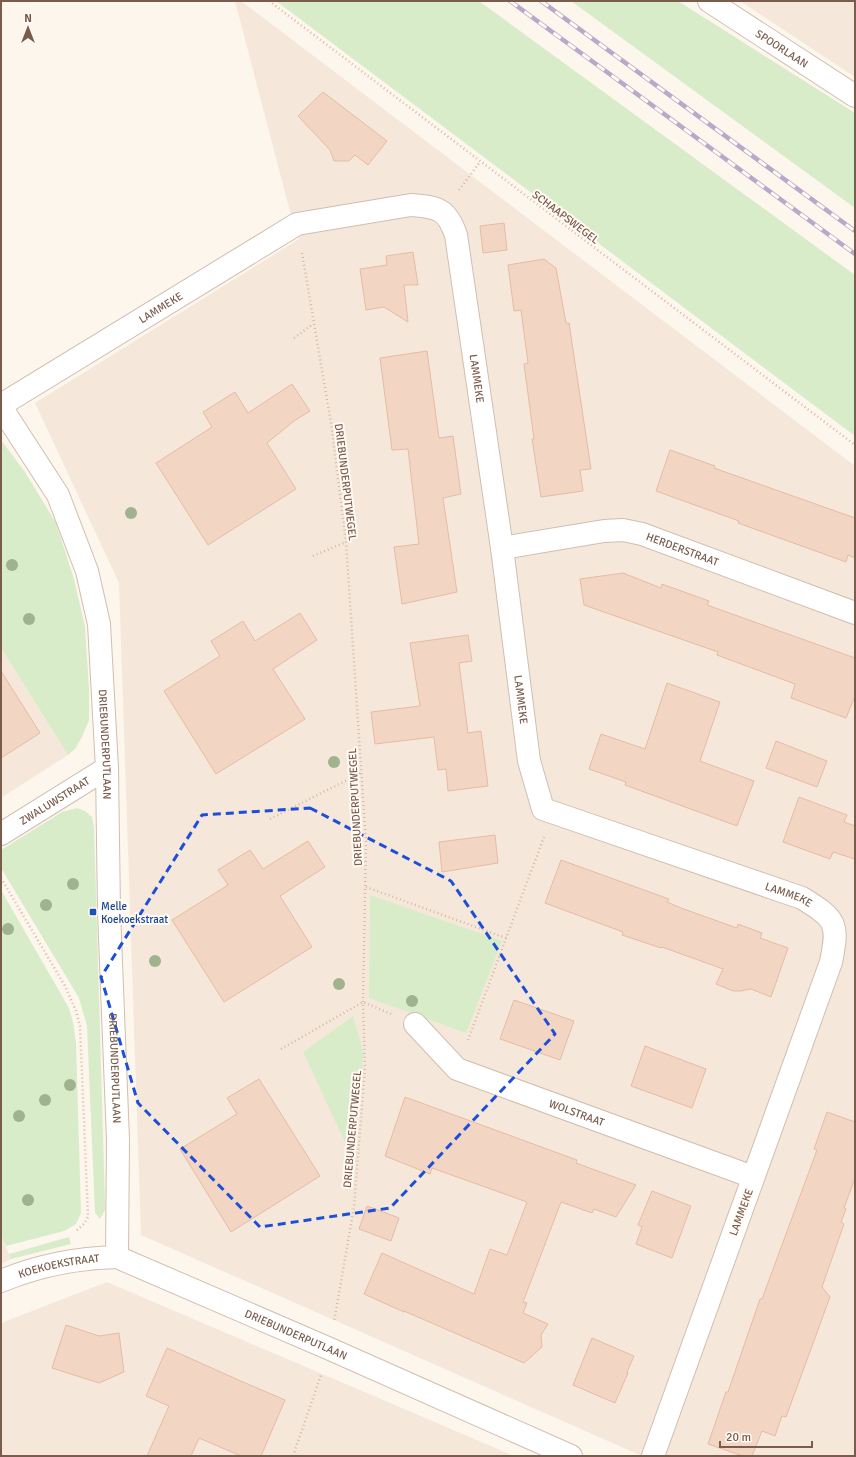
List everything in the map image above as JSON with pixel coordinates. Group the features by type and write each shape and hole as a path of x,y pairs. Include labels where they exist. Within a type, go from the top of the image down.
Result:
{"street":[{"name":"SPOORLAAN","path":"709,1 855,96"},
{"name":"LAMMEKE","path":"1,406 297,224 411,205 430,207 444,212 452,222 456,235 502,548 529,761 543,809 802,898 821,910 833,923 835,941 831,962 653,1456"},
{"name":"DRIEBUNDERPUTLAAN","path":"1,406 58,495 87,571 99,624 107,768 109,912 118,1140 117,1257 330,1349 571,1456"},
{"name":"HERDERSTRAAT","path":"502,548 604,531 623,530 642,534 855,613"},
{"name":"ZWALUWSTRAAT","path":"1,834 107,768"},
{"name":"WOLSTRAAT","path":"415,1024 457,1069 753,1177"},
{"name":"KOEKOEKSTRAAT","path":"1,1281 35,1270 78,1260 117,1257"}],"path":[{"name":"SCHAAPSWEGEL","path":"269,1 855,445"},
{"path":"444,212 480,162"},
{"name":"DRIEBUNDERPUTWEGEL","path":"293,1456 330,1349 354,1207 365,1067 363,1002 366,887 366,842 346,542 331,423 297,224"},
{"path":"294,338 313,324"},
{"path":"312,556 346,542"},
{"path":"270,819 361,773"},
{"path":"457,1069 544,838 543,809"},
{"path":"1,878 65,986 76,1011 80,1026 88,1217 81,1228 72,1234"},
{"path":"366,887 506,938"},
{"path":"281,1049 363,1002"}],"highlighted area":[{"path":"310,808 451,881 555,1034 390,1208 260,1227 138,1103 101,977 202,815"}],"shaded area":[{"path":"235,1 241,1 855,466 855,1456 642,1456 141,1235 119,583 35,403 299,239 289,208"},
{"path":"740,1 855,1 855,77 802,42"},
{"path":"1,648 68,755 1,798"},
{"path":"1,1236 11,1259 1,1264"},
{"path":"107,1282 514,1456 1,1456 1,1323"}],"green space":[{"path":"276,1 479,1 855,275 855,436"},
{"path":"571,1 678,1 855,113 855,208"},
{"path":"1,440 25,472 56,523 74,579 85,627 89,689 89,720 75,749 68,755 1,648"},
{"path":"77,808 85,811 92,817 94,827 105,1203 105,1210 100,1219 95,1213 87,1026 79,998 1,868 1,850 62,812"},
{"path":"1,890 69,1008 73,1022 76,1043 81,1213 76,1224 64,1231 6,1246 1,1236"},
{"path":"370,895 502,941 466,1033 369,998"},
{"path":"353,1016 364,1054 351,1155 303,1052"},
{"path":"69,1237 71,1244 11,1259 9,1254"}],"building":[{"path":"323,92 387,141 368,165 355,155 349,161 334,161 330,150 298,116"},
{"path":"504,223 507,250 483,253 480,226"},
{"path":"413,252 418,285 404,285 408,322 384,307 366,310 360,269 387,265 386,256"},
{"path":"544,259 556,268 566,323 569,323 591,469 580,470 583,491 541,497 532,439 534,439 524,364 528,363 521,310 514,311 508,265"},
{"path":"427,351 439,438 453,436 461,494 443,498 457,592 402,604 394,547 419,544 408,449 392,450 380,358"},
{"path":"292,384 310,411 294,421 267,443 296,489 208,545 156,463 212,427 203,412 235,392 248,413"},
{"path":"670,450 715,466 714,468 855,518 855,558 848,555 846,562 738,523 739,521 656,491"},
{"path":"623,573 661,588 662,584 709,601 707,605 855,658 855,696 846,718 791,698 795,684 717,655 718,652 584,605 580,579"},
{"path":"300,613 317,640 273,669 305,719 216,774 164,691 220,656 211,641 243,621 255,641"},
{"path":"468,635 472,661 459,663 468,733 481,731 488,786 448,791 446,769 438,770 434,737 375,744 371,712 420,706 410,643"},
{"path":"1,671 40,733 1,758"},
{"path":"667,683 720,702 700,761 754,781 737,826 625,785 626,782 589,769 601,734 645,749"},
{"path":"776,741 827,761 817,787 766,768"},
{"path":"799,797 847,815 844,822 855,826 855,859 833,852 830,859 783,842"},
{"path":"495,835 498,863 442,872 439,842"},
{"path":"308,841 325,867 280,896 312,947 224,1002 172,920 228,885 218,870 250,850 263,869"},
{"path":"561,860 669,899 667,902 681,908 737,928 738,924 762,933 760,938 788,948 771,997 751,989 733,991 716,984 723,969 662,947 661,948 622,935 623,932 545,903"},
{"path":"514,1000 574,1021 560,1060 500,1039"},
{"path":"645,1046 706,1069 692,1108 631,1086"},
{"path":"259,1079 320,1176 231,1232 180,1149 237,1114 227,1098"},
{"path":"405,1097 577,1160 576,1163 636,1185 616,1217 594,1209 592,1213 561,1202 523,1302 527,1303 523,1313 548,1324 541,1335 542,1347 524,1363 364,1294 382,1253 474,1294 490,1249 507,1255 527,1202 432,1168 430,1174 385,1156"},
{"path":"827,1112 855,1122 855,1178 844,1208 846,1209 841,1222 844,1224 822,1287 830,1297 786,1417 782,1416 775,1436 762,1431 752,1456 743,1456 708,1444 726,1392 728,1392 760,1299 762,1299 817,1150 814,1149"},
{"path":"652,1191 691,1206 672,1258 636,1244 642,1227 638,1225"},
{"path":"367,1206 399,1218 391,1241 359,1229"},
{"path":"66,1325 99,1336 119,1333 124,1372 99,1383 52,1368"},
{"path":"592,1338 634,1356 615,1403 573,1385"},
{"path":"167,1348 285,1400 261,1456 241,1456 199,1438 191,1456 147,1456 169,1406 146,1396"}],"railway":[{"path":"510,1 855,254"},
{"path":"541,1 855,231"}],"place":[{"name":"Melle Koekoekstraat","path":"93,912"}]}
